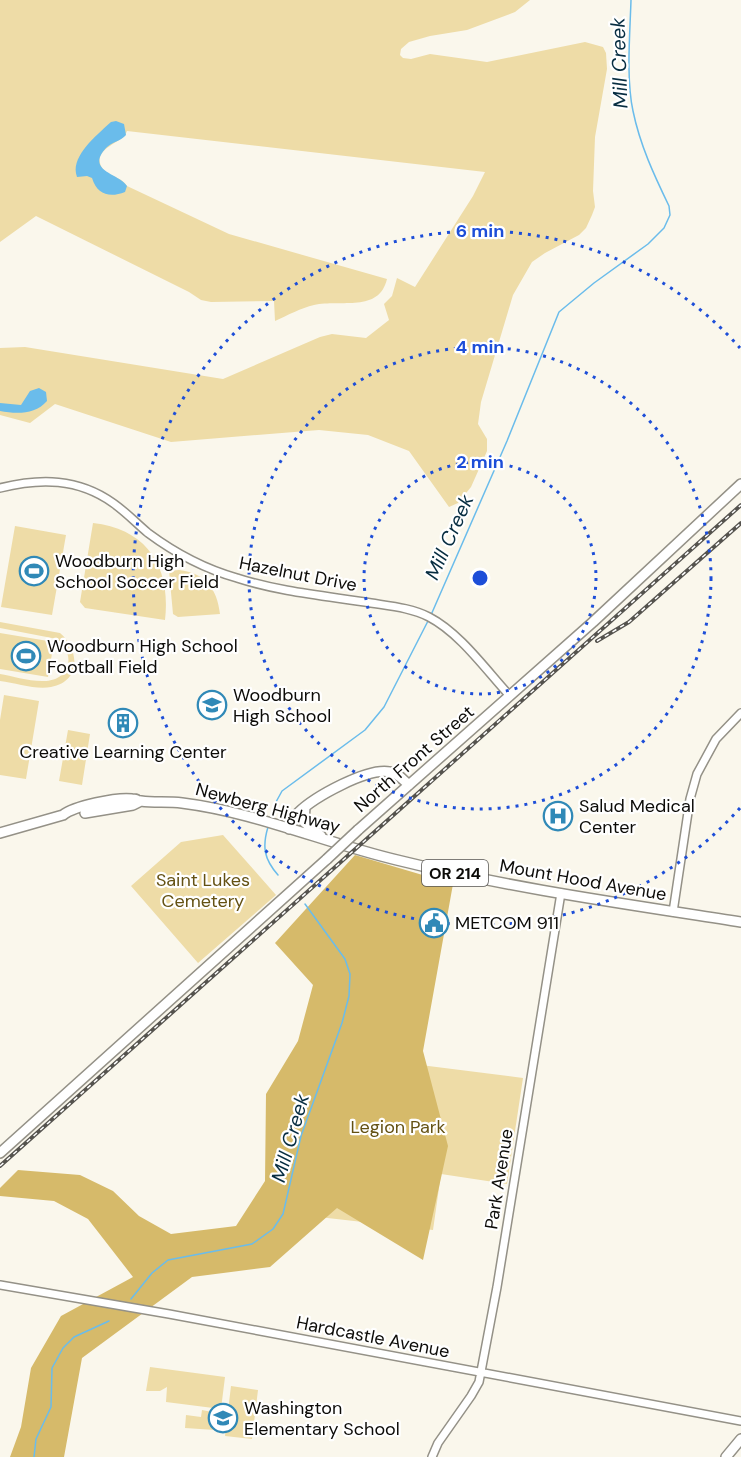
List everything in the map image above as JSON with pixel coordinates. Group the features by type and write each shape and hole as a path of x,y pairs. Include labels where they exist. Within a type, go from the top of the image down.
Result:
{"main road":[{"name":"North Front Street","path":"0,1153 358,830 593,622 741,484"},
{"path":"289,829 296,816 305,807 356,777 369,772 392,772 409,785"},
{"name":"Newberg Highway","path":"0,833 63,815 69,817 134,805 141,801 168,801 206,807 350,848"},
{"path":"305,807 303,819 305,824 328,841"},
{"name":"Mount Hood Avenue","path":"350,848 448,872 741,922"},
{"path":"726,1457 741,1438"}],"street":[{"name":"Hazelnut Drive","path":"0,488 40,481 62,482 79,486 113,503 168,547 199,564 227,575 264,585 394,607 425,615 458,638 510,696"},
{"path":"673,912 690,799 697,774 716,739 741,713"},
{"name":"Park Avenue","path":"432,1457 438,1443 475,1391 481,1372 561,893"},
{"name":"Hardcastle Avenue","path":"0,1285 741,1421"}],"green space":[{"path":"0,0 530,0 515,12 467,30 409,42 401,49 400,55 411,59 430,54 487,62 585,42 603,47 606,53 607,69 595,137 593,191 595,207 586,228 579,235 532,262 513,295 481,402 478,424 487,439 487,451 471,487 458,503 449,507 409,451 368,435 319,430 171,442 55,404 30,423 0,415 0,348 25,347 223,379 320,337 332,334 366,338 389,320 384,304 392,296 397,278 415,287 473,196 485,172 127,131 101,154 103,170 127,186 229,234 387,279 383,290 368,301 314,305 275,321 274,301 211,302 201,300 36,216 0,242"},
{"path":"93,523 128,533 152,554 164,584 165,620 85,608 80,602"},
{"name":"Woodburn High School Soccer Field","path":"15,526 66,535 52,615 1,607"},
{"path":"179,570 196,574 208,583 213,589 220,614 178,617 173,614 169,571"},
{"path":"0,622 60,633 67,640 74,656 72,672 68,679 61,684 45,688 0,681 0,674 38,681 57,678 64,673 68,657 66,650 57,639 0,628"},
{"name":"Woodburn High School Football Field","path":"0,633 54,642 48,677 0,669"},
{"path":"4,695 39,701 26,779 0,775 0,720"},
{"path":"68,730 90,734 82,785 59,781"},
{"name":"Saint Lukes Cemetery","path":"223,835 276,895 198,963 131,886 181,842"},
{"path":"355,855 453,884 423,1051 448,1146 423,1260 337,1208 270,1267 192,1277 82,1358 64,1457 10,1457 21,1427 31,1368 61,1316 133,1277 88,1219 54,1201 0,1196 0,1188 18,1170 80,1175 113,1191 139,1216 171,1234 236,1226 265,1181 266,1094 298,1041 313,985 275,943"},
{"name":"Legion Park","path":"349,1056 523,1078 507,1184 441,1174 433,1230 310,1216"},
{"path":"150,1367 225,1377 221,1409 166,1402 167,1387 160,1391 146,1391"},
{"path":"231,1386 258,1390 252,1439 225,1436"},
{"path":"202,1410 217,1413 215,1430 185,1428 186,1415 201,1417"}],"water":[{"path":"111,122 124,124 126,135 106,148 99,162 101,167 127,186 125,192 109,195 97,188 92,178 77,177 76,169 77,162 86,146"},
{"path":"39,388 46,392 47,401 37,409 19,413 0,411 0,403 21,405 30,391"}],"waterway":[{"name":"Mill Creek","path":"431,615 507,441 559,312 648,244 664,228 670,215 669,206 644,148 633,111 629,71 631,0"},
{"name":"Mill Creek","path":"271,819 282,791 365,730 384,707 429,619"},
{"name":"Mill Creek","path":"268,827 265,852 278,875"},
{"name":"Mill Creek","path":"131,1299 152,1273 168,1260 252,1244 273,1229 283,1214 301,1136 342,1023 349,996 350,974 345,959 305,904"},
{"name":"Mill Creek","path":"34,1457 36,1439 51,1407 52,1368 63,1348 74,1337 109,1321"}],"railway":[{"path":"0,1166 741,505"},
{"path":"597,641 629,622 741,523"}],"place":[{"name":"Woodburn High School Soccer Field","path":"34,571"},
{"name":"Woodburn High School Football Field","path":"26,656"},
{"name":"Woodburn High School","path":"212,705"},
{"name":"Creative Learning Center","path":"123,723"},
{"name":"Salud Medical Center","path":"558,816"},
{"name":"METCOM 911","path":"434,923"},
{"name":"Washington Elementary School","path":"223,1418"}]}
